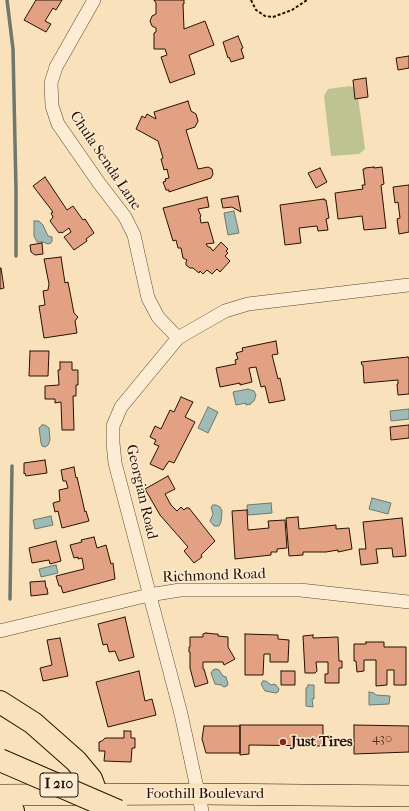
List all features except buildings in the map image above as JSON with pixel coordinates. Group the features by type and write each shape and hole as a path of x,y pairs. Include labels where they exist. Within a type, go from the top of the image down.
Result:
{"highway":[{"path":"0,702 33,723 76,761 91,779 100,803"},
{"name":"I 210","path":"0,760 118,811"},
{"path":"0,805 13,811"}],"main road":[{"name":"Foothill Boulevard","path":"0,795 100,803 200,802 409,796"}],"street":[{"name":"Chula Senda Lane","path":"94,0 56,67 51,83 52,106 58,124 99,183 125,217 134,235 148,298 158,317 178,338"},
{"name":"Georgian Road","path":"200,802 181,714 115,462 112,443 114,426 121,407 178,338 225,311 248,304 409,285"},
{"name":"Richmond Road","path":"0,631 149,595 180,590 300,590 409,602"}],"path":[{"path":"251,0 256,10 264,16 273,17 292,10 307,0"}],"green space":[{"path":"350,86 357,89 365,149 359,154 331,156 324,96 328,89"}],"water":[{"path":"234,211 239,233 228,235 224,213"},
{"path":"34,221 39,221 43,225 48,236 52,237 51,243 48,244 37,242 34,236"},
{"path":"248,389 254,391 256,395 254,401 251,404 246,405 246,403 236,405 233,392"},
{"path":"208,407 218,412 208,433 198,428"},
{"path":"409,409 409,419 391,421 390,411"},
{"path":"42,425 49,428 50,440 48,445 45,447 42,446 41,443 39,428"},
{"path":"372,498 391,503 388,514 369,509"},
{"path":"271,503 272,513 248,515 247,505"},
{"path":"213,505 220,507 222,511 219,526 214,526 210,521 213,514 211,507"},
{"path":"51,516 53,525 35,529 33,520"},
{"path":"56,565 58,573 41,577 39,569"},
{"path":"216,669 226,677 228,684 227,686 224,687 215,684 211,673"},
{"path":"263,681 266,681 271,685 275,684 279,689 278,692 265,691 261,684"},
{"path":"308,685 314,685 314,699 312,699 313,707 306,706 306,688"},
{"path":"369,692 376,695 390,696 389,704 369,705"}],"waterway":[{"path":"7,0 13,49 16,256"},
{"path":"10,599 12,466"}],"place":[{"name":"Just Tires","path":"283,742"}]}
